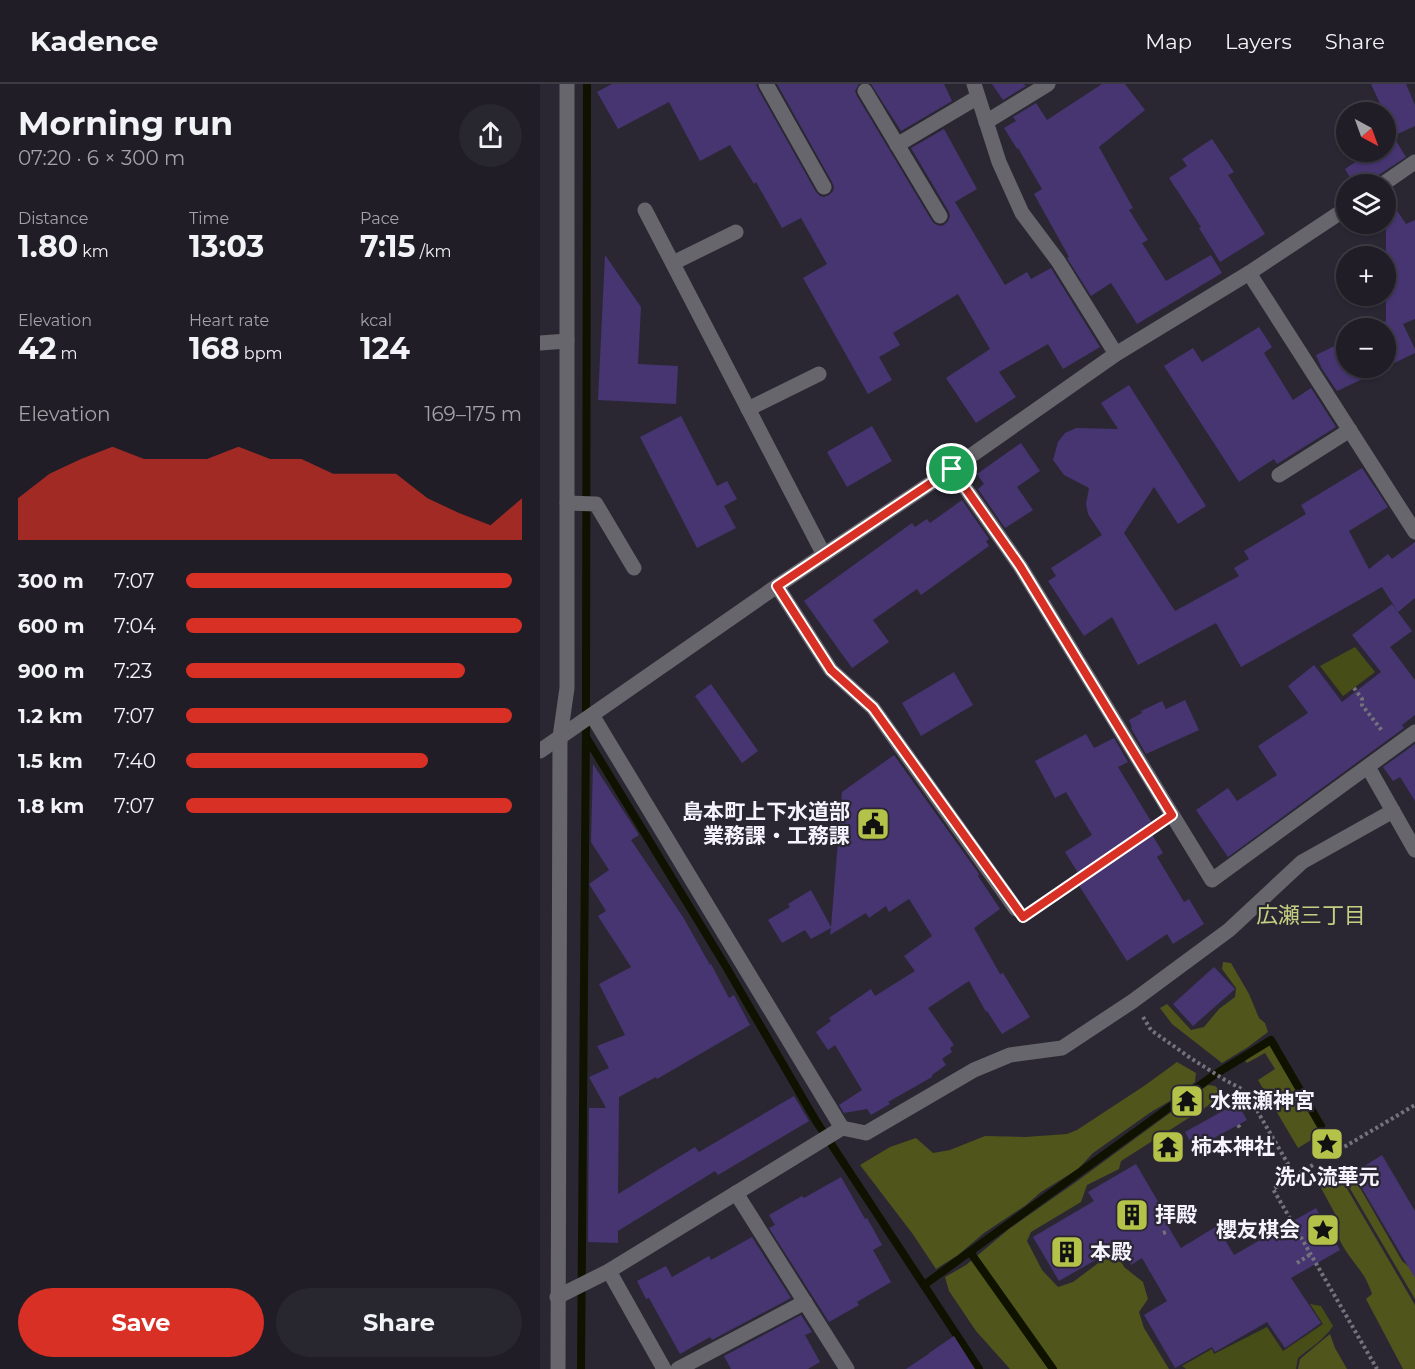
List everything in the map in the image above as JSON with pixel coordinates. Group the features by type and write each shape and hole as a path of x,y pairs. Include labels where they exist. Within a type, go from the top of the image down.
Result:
{"street":[{"path":"558,1369 560,737 567,688 571,503 567,341 567,84"},
{"path":"766,84 824,187"},
{"path":"986,122 1048,84"},
{"path":"897,145 976,90 999,162 1022,213 1058,261 1116,354"},
{"path":"865,91 940,216"},
{"path":"1396,175 1415,162"},
{"path":"645,210 824,555"},
{"path":"540,751 1116,354 1249,273 1336,215"},
{"path":"673,263 736,232"},
{"path":"1249,273 1415,532"},
{"path":"540,343 567,341"},
{"path":"748,410 819,375"},
{"path":"1279,475 1350,430"},
{"path":"952,469 1020,566 1212,880 1415,732"},
{"path":"571,503 596,504 634,568"},
{"path":"777,586 831,670 873,708 1016,909"},
{"path":"592,715 842,1128"},
{"path":"1368,767 1415,850"},
{"path":"558,1297 609,1271 842,1128 866,1133 974,1070 1010,1055 1062,1048 1133,1001 1229,930 1302,862 1393,811"},
{"path":"736,1193 847,1369"},
{"path":"609,1271 664,1369"},
{"path":"678,1369 805,1302"}],"path":[{"path":"1354,688 1362,699 1362,705 1372,713 1385,734"},
{"path":"1016,909 1023,917 1172,815"},
{"path":"1133,1001 1151,1030 1248,1095 1295,1176"},
{"path":"1329,1156 1415,1106"},
{"path":"1313,1165 1272,1189 1377,1369"},
{"path":"1297,1263 1311,1254"}],"green space":[{"path":"1355,647 1375,672 1343,696 1320,666"},
{"path":"1223,962 1231,963 1268,1032 1222,1063 1172,1024 1160,1008 1167,1004 1191,1030 1204,1027 1219,1009 1235,997 1236,988 1222,969"},
{"path":"1270,1044 1321,1134 1298,1148 1258,1080 1275,1069 1265,1053 1247,1063 1245,1061"},
{"path":"1177,1062 1196,1073 1195,1082 1093,1153 1078,1169 1041,1192 936,1269 912,1233 860,1165 890,1147 916,1138 933,1153 950,1150 985,1136 1025,1137 1067,1134 1077,1130"},
{"path":"1208,1085 1215,1086 1225,1095 1121,1161 1119,1169 1087,1185 1081,1202 1031,1232 1027,1241 1042,1270 1058,1287 1073,1282 1101,1261 1104,1245 1114,1248 1124,1267 1143,1282 1148,1299 1139,1312 1144,1328 1169,1369 1010,1369 976,1331 949,1291 945,1277 966,1265 1009,1229"},
{"path":"1348,1172 1352,1174 1402,1261 1415,1270 1415,1299 1342,1175"},
{"path":"1339,1175 1415,1305 1415,1369 1403,1369 1366,1299 1372,1294 1366,1280 1337,1235 1335,1227 1340,1223 1320,1186"},
{"path":"1310,1304 1321,1306 1333,1326 1322,1339 1298,1358 1296,1369 1186,1369 1182,1366 1212,1349 1214,1354 1267,1327 1283,1351 1323,1324"},
{"path":"1330,1334 1347,1369 1298,1369 1300,1359"}],"building":[{"path":"612,84 756,84 816,192 824,197 833,191 832,182 777,84 859,84 855,91 857,96 932,221 940,226 948,221 949,212 911,148 944,129 977,189 955,202 1005,285 1027,272 1031,279 1051,268 1100,347 1063,369 1048,344 999,372 1016,397 976,423 946,378 990,349 958,294 893,333 900,345 879,357 892,380 868,394 803,278 827,264 801,218 782,228 756,182 754,184 730,145 700,161 669,102 618,129 597,92"},
{"path":"871,84 944,84 952,101 901,131"},
{"path":"992,84 1024,84 1026,86 1003,100"},
{"path":"1102,84 1125,84 1145,110 1099,147 1133,208 1129,210 1148,240 1142,243 1166,281 1211,255 1222,273 1137,324 1111,283 1091,296 1067,258 1069,257 1034,194 1042,189 1004,128 1016,121 1013,117 1036,103 1047,120"},
{"path":"1371,84 1406,84 1415,105 1415,126 1396,135 1396,102 1379,102"},
{"path":"1212,139 1234,172 1228,175 1265,234 1220,262 1199,228 1201,227 1169,178 1187,166 1182,159"},
{"path":"1396,141 1406,157 1380,174 1348,174 1345,169 1355,162 1396,162"},
{"path":"1396,209 1406,224 1415,220 1415,319 1403,324 1415,353 1396,362 1396,318 1386,318 1386,306 1396,306 1396,246 1386,246 1386,234 1396,234"},
{"path":"605,255 641,307 638,364 678,366 676,404 598,400"},
{"path":"1259,327 1272,347 1264,353 1293,400 1311,388 1336,427 1277,464 1274,459 1239,482 1164,366 1193,348 1202,362"},
{"path":"1336,345 1336,378 1365,378 1337,391 1322,369 1316,355"},
{"path":"1129,385 1206,506 1178,524 1154,487 1124,533 1175,611 1239,576 1234,568 1249,559 1244,551 1306,514 1301,505 1362,468 1388,507 1349,531 1369,569 1388,554 1392,559 1415,542 1415,598 1398,612 1382,587 1241,667 1216,623 1138,665 1112,617 1084,636 1048,581 1056,576 1051,568 1102,535 1088,514 1086,504 1089,488 1064,475 1053,460 1058,442 1065,433 1076,428 1118,429 1101,403"},
{"path":"681,416 717,486 727,481 737,499 724,506 736,528 697,548 640,437"},
{"path":"872,426 892,461 847,487 827,452"},
{"path":"1021,443 1040,471 1017,487 1033,510 1005,528 978,489 984,484 977,474"},
{"path":"962,500 989,539 986,541 989,546 921,595 917,589 873,620 889,642 852,668 804,601 912,523 915,527 927,519 930,523"},
{"path":"1392,604 1412,631 1390,647 1415,680 1415,715 1402,725 1404,728 1228,857 1196,810 1228,788 1237,801 1277,775 1258,746 1308,713 1288,686 1314,665 1342,702 1381,672 1352,635"},
{"path":"954,672 973,705 921,736 902,703"},
{"path":"711,684 758,751 742,763 695,696"},
{"path":"1185,700 1199,730 1146,754 1129,720 1142,713 1141,711 1162,701 1166,709"},
{"path":"1086,734 1094,748 1114,738 1128,762 1118,767 1152,823 1147,826 1163,853 1157,857 1184,902 1189,899 1204,924 1173,944 1167,934 1127,961 1078,884 1083,881 1065,852 1092,835 1066,792 1055,798 1035,761"},
{"path":"1415,744 1415,801 1400,777 1393,781 1383,767"},
{"path":"894,755 979,874 978,876 1000,909 974,928 1000,974 1003,973 1030,1017 1002,1034 986,1012 969,981 928,1008 954,1045 950,1048 952,1052 942,1059 946,1065 932,1077 888,1102 890,1104 871,1115 867,1109 844,1113 839,1105 862,1090 835,1045 828,1050 816,1032 831,1021 829,1018 871,989 875,996 915,971 904,956 932,936 909,899 889,912 886,906 869,918 866,913 830,935 831,928 811,939 805,930 782,943 768,920 790,907 788,904 811,890 831,927 842,792"},
{"path":"593,764 639,835 631,840 683,917 729,998 734,995 750,1025 657,1079 656,1077 619,1097 618,1194 695,1147 699,1152 794,1096 809,1121 718,1175 715,1171 618,1231 618,1243 588,1242 589,1108 606,1108 589,1077 609,1068 597,1046 625,1035 599,984 631,967 598,916 606,911 589,884 609,870 591,842"},
{"path":"1214,967 1235,989 1193,1026 1173,1004"},
{"path":"1237,1103 1247,1120 1194,1149 1185,1132"},
{"path":"1382,1155 1415,1211 1415,1278 1353,1173"},
{"path":"1136,1164 1163,1210 1160,1213 1181,1248 1217,1226 1234,1255 1316,1208 1340,1250 1291,1278 1321,1323 1285,1348 1267,1322 1215,1352 1212,1347 1175,1368 1144,1315 1167,1301 1142,1258 1131,1265 1120,1246 1059,1281 1033,1237 1094,1201 1088,1192"},
{"path":"841,1177 882,1245 873,1250 891,1282 857,1302 859,1305 829,1322 769,1228 775,1225 769,1215"},
{"path":"752,1237 791,1298 712,1340 710,1337 680,1354 637,1281 666,1266 672,1277 709,1256 711,1260"},
{"path":"801,1315 812,1332 805,1335 820,1362 808,1369 731,1369 724,1356"},
{"path":"954,1336 975,1369 906,1369 930,1353"}],"waterway":[{"path":"586,710 587,84"},
{"path":"581,1369 586,727"},
{"path":"586,737 725,965 816,1121 979,1369"},
{"path":"924,1285 1214,1075 1271,1040 1321,1126"},
{"path":"970,1252 1053,1369"}],"place":[{"name":"島本町上下水道部 業務課・工務課","path":"873,824"},
{"name":"水無瀬神宮","path":"1187,1101"},
{"name":"洗心流華元","path":"1327,1144"},
{"name":"柿本神社","path":"1168,1147"},
{"name":"拝殿","path":"1132,1215"},
{"name":"櫻友棋会","path":"1323,1230"},
{"name":"本殿","path":"1067,1252"}],"district":[{"name":"広瀬三丁目","path":"1311,915"}],"route":[{"path":"952,469 1020,566 1172,815 1023,917 873,708 831,670 777,586 952,469"}]}
